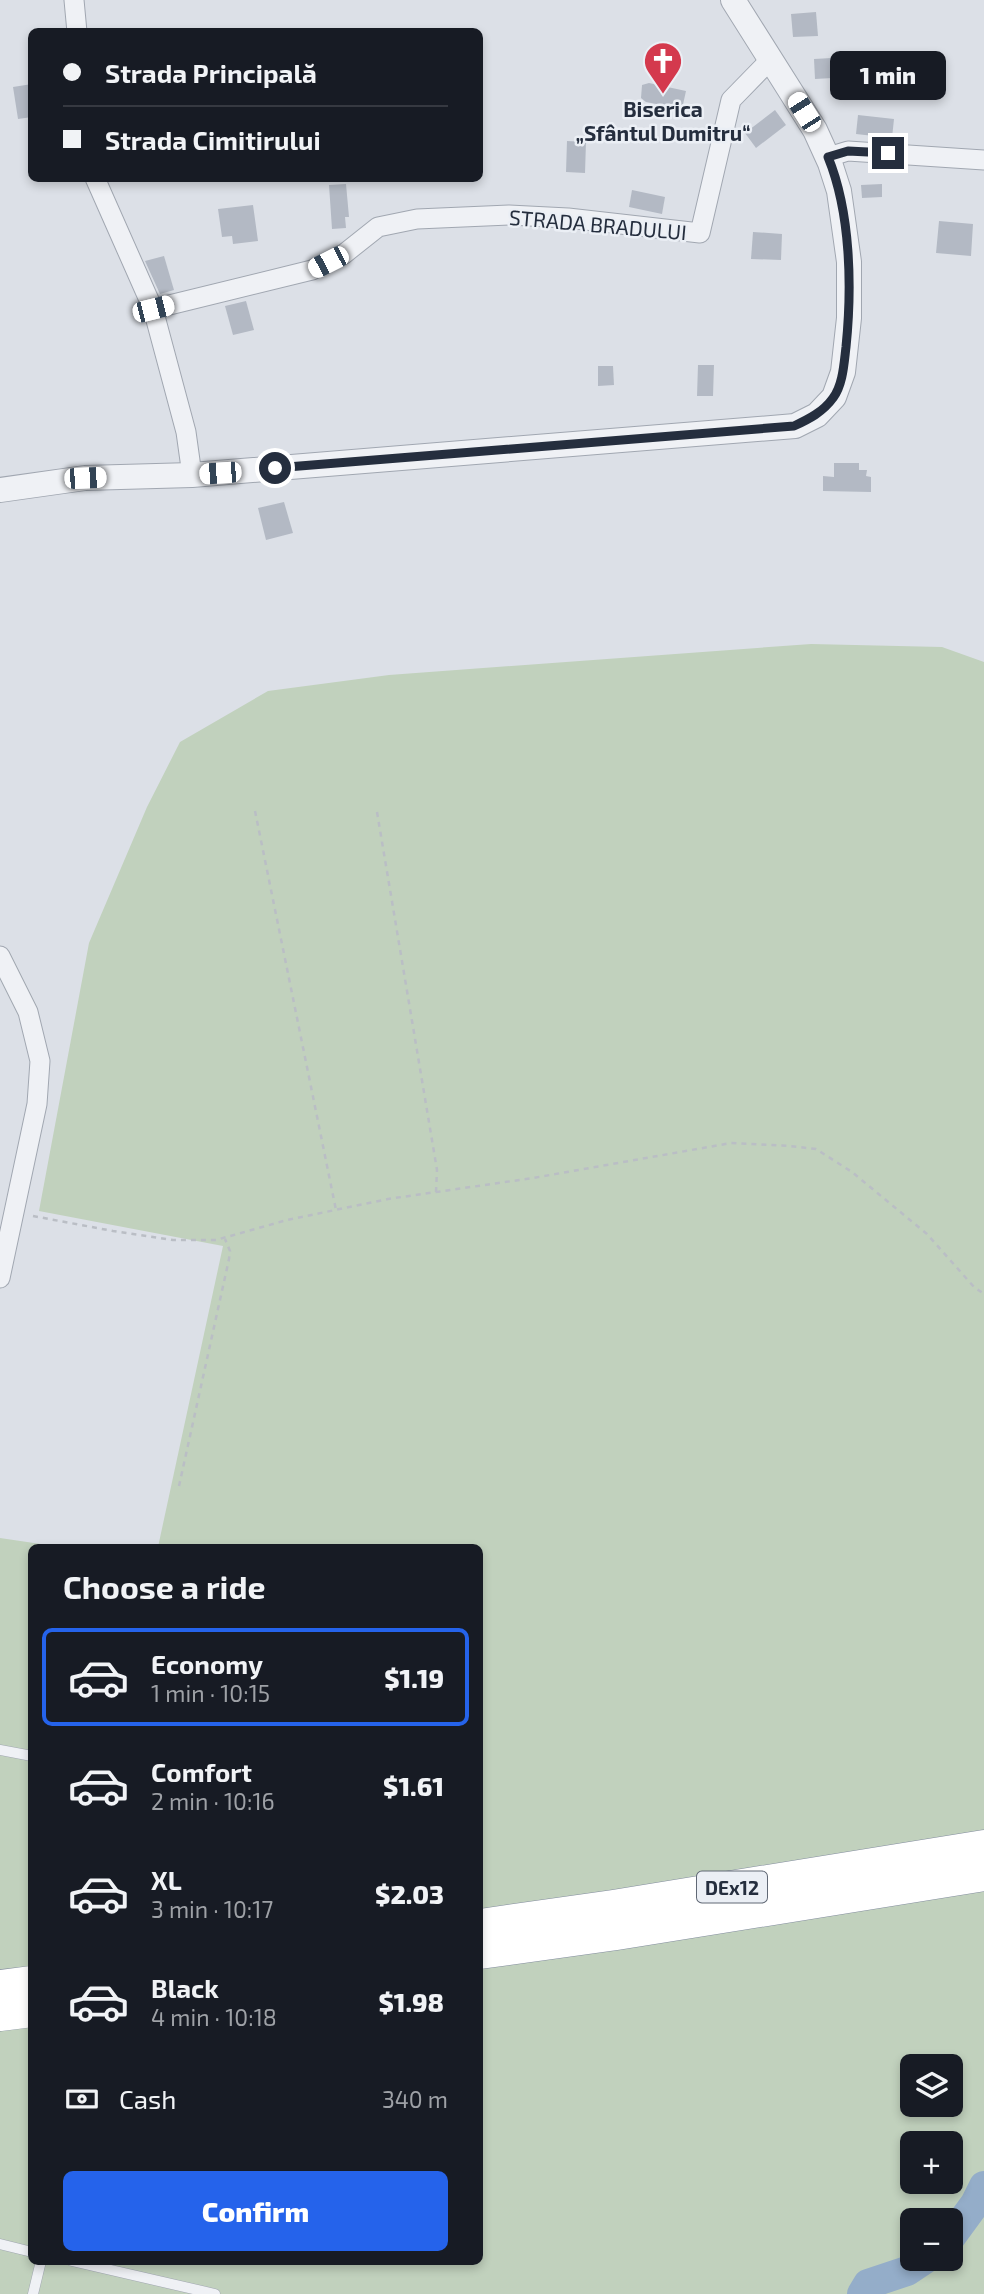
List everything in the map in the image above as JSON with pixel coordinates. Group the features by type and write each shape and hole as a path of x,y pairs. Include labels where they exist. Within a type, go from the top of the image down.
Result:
{"highway":[{"name":"DEx12","path":"483,1925 984,1846"},
{"name":"DEx12","path":"483,1953 671,1926 984,1875"},
{"path":"0,1986 28,1982"},
{"path":"0,2015 28,2012"}],"street":[{"path":"74,0 77,28"},
{"path":"0,490 85,478 192,475 794,426 817,415 834,397 843,372 849,318 849,262 839,191 828,157 815,130 733,0"},
{"name":"STRADA BRADULUI","path":"153,309 312,270 344,254 378,227 417,219 509,215 568,218 700,233 731,100 771,59"},
{"path":"828,157 848,151 984,160"},
{"path":"97,182 153,309 186,432 192,475"},
{"path":"0,956 28,1012 40,1061 37,1104 0,1278"}],"lane":[{"path":"0,1750 28,1755"},
{"path":"0,2244 28,2251"},
{"path":"33,2294 40,2265"},
{"path":"89,2265 215,2294"}],"path":[{"path":"255,811 336,1210"},
{"path":"377,812 437,1170 436,1192"},
{"path":"14,1212 173,1240 225,1239 287,1220 336,1210 731,1143 816,1149 852,1172 927,1234 974,1287 984,1294"},
{"path":"179,1486 229,1259 230,1251 225,1239"}],"green space":[{"path":"811,644 942,647 984,662 984,2294 0,2294 0,1538 41,1544 28,1544 28,2265 483,2265 483,1544 159,1544 223,1246 39,1211 89,943 147,807 180,742 268,691 389,675"}],"building":[{"path":"816,12 818,36 793,37 791,14"},
{"path":"849,57 850,77 815,79 814,59"},
{"name":"Biserica „Sfântul Dumitru“","path":"649,83 686,91 682,109 646,102 641,98 642,85"},
{"path":"28,85 28,118 18,119 13,87"},
{"path":"775,110 786,125 756,148 745,133"},
{"path":"858,115 894,119 892,138 856,134"},
{"path":"567,141 586,142 585,173 566,172"},
{"path":"346,184 349,217 345,217 346,228 332,229 329,185"},
{"path":"882,184 882,197 862,198 861,185"},
{"path":"632,190 665,197 662,214 629,207"},
{"path":"253,205 258,241 233,244 232,236 222,237 218,209"},
{"path":"939,221 973,224 971,256 936,253"},
{"path":"753,232 782,234 781,260 751,259"},
{"path":"164,256 174,290 160,294 145,261"},
{"path":"246,301 254,330 233,335 225,306"},
{"path":"698,365 714,365 713,396 697,396"},
{"path":"598,366 613,366 614,385 598,386"},
{"path":"834,463 859,463 859,470 867,470 866,476 871,477 871,492 823,491 823,476 834,477"},
{"path":"284,502 293,533 266,540 258,508"}],"waterway":[{"path":"963,2220 984,2186"},
{"path":"862,2294 868,2284 907,2271"}],"place":[{"name":"Biserica „Sfântul Dumitru“","path":"663,95"}],"route":[{"path":"275,468 794,426 817,415 834,397 843,372 849,318 849,262 839,191 828,157 848,151 888,153"}]}
